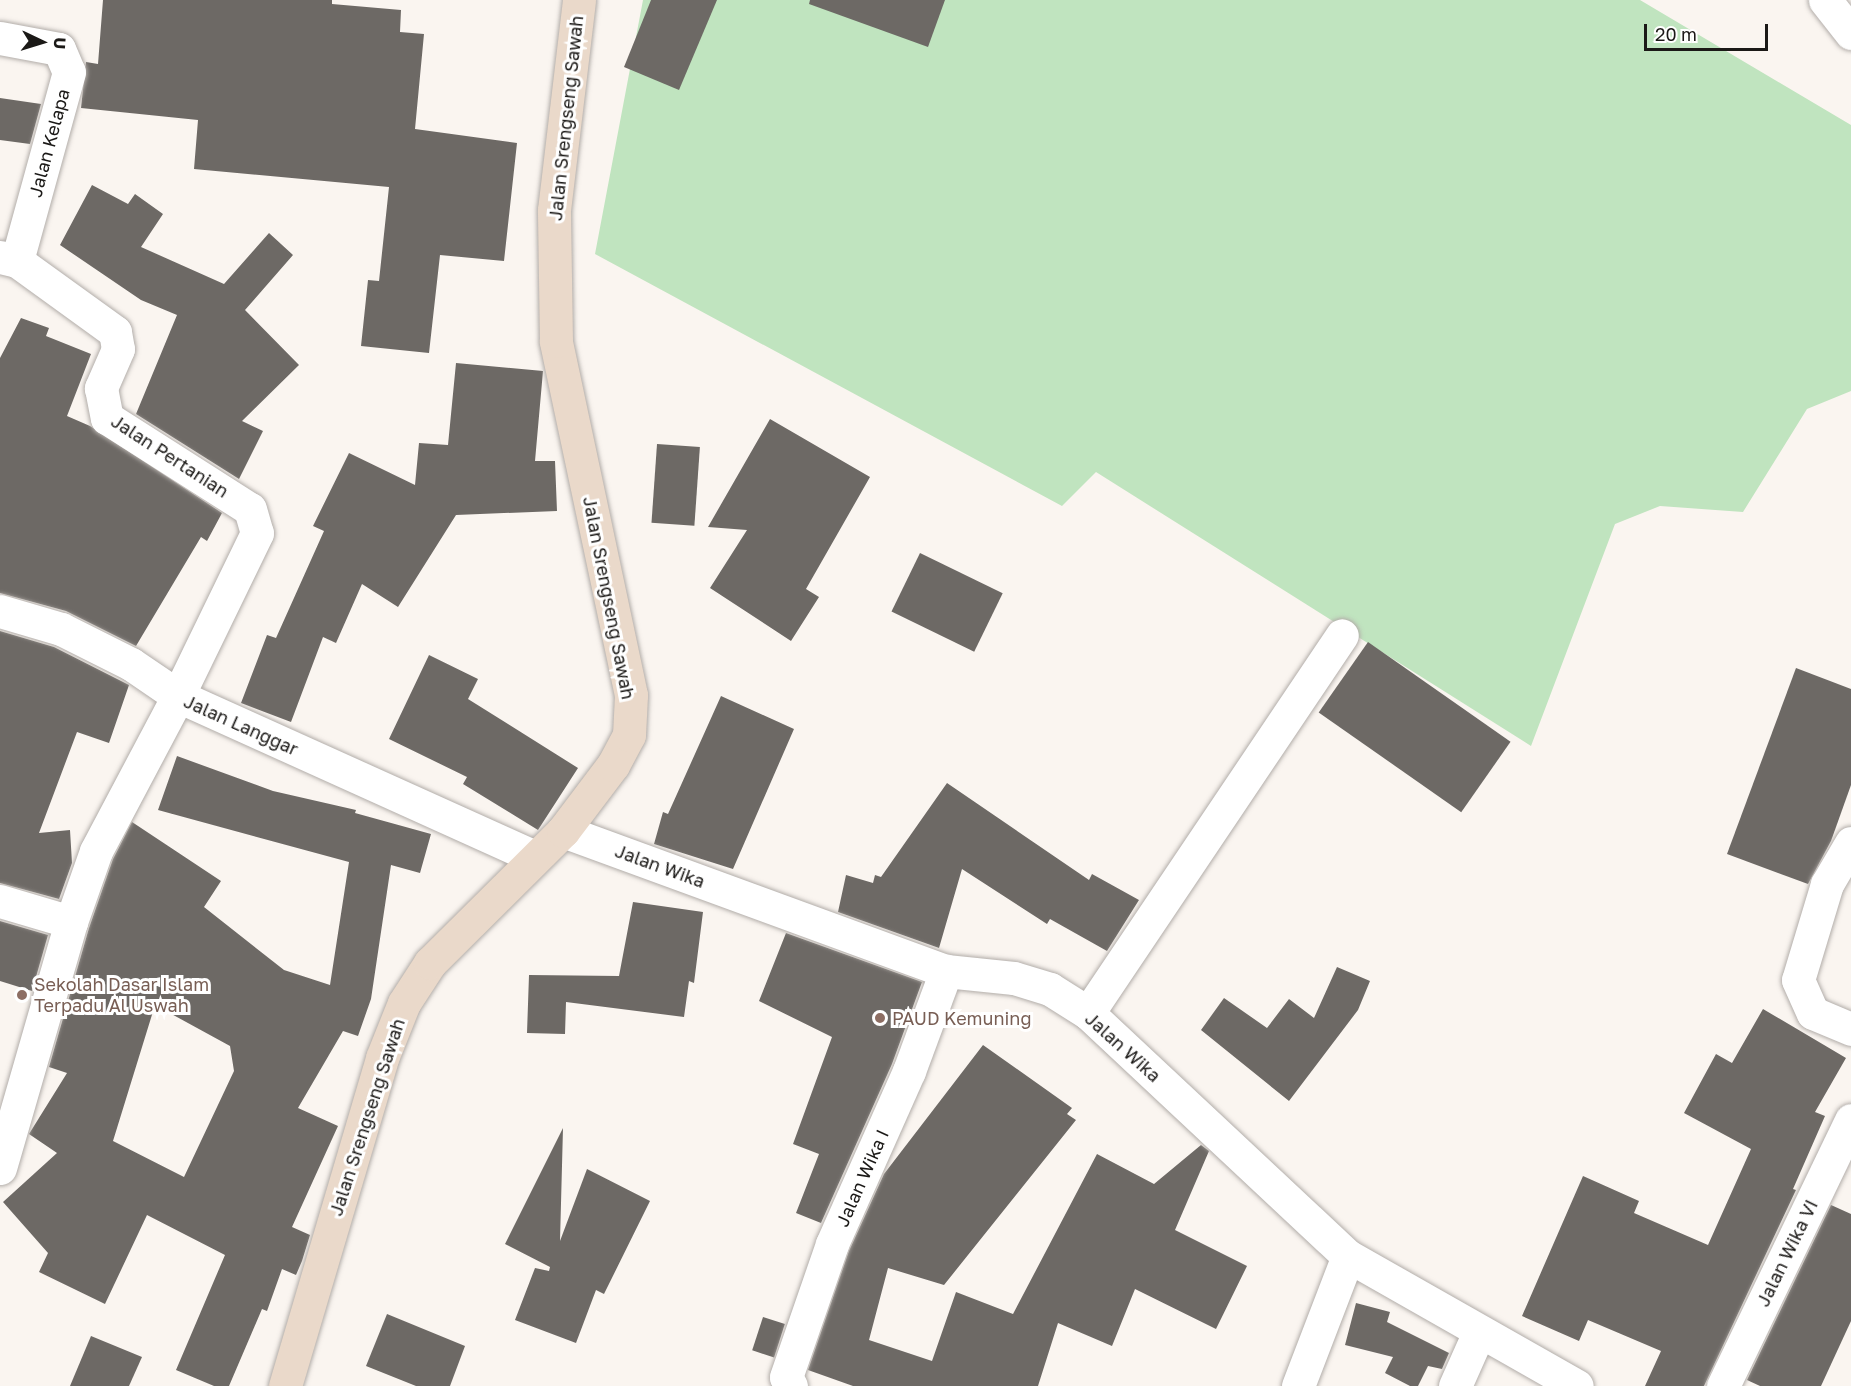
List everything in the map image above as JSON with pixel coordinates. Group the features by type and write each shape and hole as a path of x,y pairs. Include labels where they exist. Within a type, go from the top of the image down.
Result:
{"street":[{"name":"Jalan Srengseng Sawah","path":"285,1386 382,1058 404,1003 430,963 534,857 563,831 613,765 629,735 631,695 556,341 554,210 579,0"},
{"path":"1825,0 1851,33"},
{"name":"Jalan Kelapa","path":"0,38 58,49 69,72 9,259"},
{"name":"Jalan Pertanian","path":"9,259 116,332 118,349 101,388 101,404 107,418 250,509 256,519 257,533 178,696"},
{"path":"0,611 61,629 131,664 178,696"},
{"path":"1101,996 1342,635"},
{"name":"Jalan Langgar","path":"0,1168 71,922 96,851 178,696 534,857"},
{"name":"Jalan Wika","path":"563,831 946,971 1014,978 1050,989 1101,996 1348,1256 1578,1386"},
{"path":"1851,843 1839,889 1798,980 1813,1013 1851,1029"},
{"path":"0,901 71,922"},
{"name":"Jalan Wika I","path":"790,1386 786,1377 832,1244 909,1071 946,971"},
{"name":"Jalan Wika VI","path":"1723,1386 1851,1120"},
{"path":"1298,1386 1348,1256"},
{"path":"1455,1386 1479,1332"}],"green space":[{"path":"643,0 1640,0 1851,125 1851,391 1807,409 1743,512 1660,506 1615,524 1531,746 1096,472 1062,506 595,254"}],"building":[{"path":"103,0 332,0 332,4 401,10 400,32 424,34 415,129 517,143 504,261 440,255 429,353 361,346 368,280 379,281 389,187 194,169 198,120 81,108 86,62 98,64"},
{"path":"651,0 717,0 679,90 624,67"},
{"path":"810,0 945,0 928,47 809,4"},
{"path":"0,98 41,104 30,144 0,140"},
{"path":"92,185 128,204 135,194 163,214 141,247 224,284 269,233 293,255 245,310 299,365 242,421 263,431 239,479 136,414 177,315 141,300 60,245"},
{"path":"21,318 49,328 46,336 91,354 67,416 90,426 222,513 207,541 201,537 136,646 66,611 0,593 0,358"},
{"path":"456,363 543,371 535,461 555,461 557,511 456,515 398,607 362,584 336,643 323,637 291,722 241,703 267,635 276,638 324,531 313,526 349,453 415,485 419,443 448,445"},
{"path":"770,419 870,477 806,589 819,597 791,641 710,588 747,530 708,527"},
{"path":"657,444 700,447 694,526 651,523"},
{"path":"920,553 1003,593 974,652 892,611"},
{"path":"0,631 54,647 129,685 109,743 77,732 39,833 70,830 72,863 59,899 0,883"},
{"path":"1368,642 1511,742 1461,812 1319,712"},
{"path":"429,655 478,679 468,699 578,768 538,830 463,784 467,777 389,739"},
{"path":"1796,668 1851,689 1851,785 1831,841 1808,884 1727,854"},
{"path":"721,696 794,729 733,869 654,844 663,812 668,814"},
{"path":"177,756 273,791 356,810 355,813 431,834 420,873 391,865 371,999 358,1036 343,1031 298,1108 338,1126 292,1227 310,1235 302,1261 296,1275 282,1269 267,1311 262,1309 229,1386 214,1386 176,1370 225,1255 147,1215 105,1304 39,1272 48,1253 3,1202 57,1153 29,1134 67,1073 49,1067 89,928 113,859 132,822 221,881 204,907 284,970 330,985 349,862 158,810","holes":["155,1005 230,1046 234,1071 184,1177 113,1141"]},
{"path":"947,783 1089,880 1092,874 1139,900 1107,951 1050,919 1047,924 962,869 939,948 838,912 846,875 873,883 875,875 881,877"},
{"path":"633,902 703,912 694,983 689,981 684,1017 566,1002 565,1034 527,1033 529,975 619,976"},
{"path":"0,921 48,935 32,991 0,981"},
{"path":"786,933 922,982 892,1064 821,1223 796,1213 819,1154 793,1144 832,1037 759,1001"},
{"path":"1337,967 1370,981 1358,1010 1289,1101 1201,1030 1224,998 1267,1028 1289,999 1314,1018"},
{"path":"1763,1009 1846,1058 1815,1112 1825,1116 1793,1189 1796,1190 1704,1386 1645,1386 1661,1351 1588,1320 1579,1341 1522,1316 1583,1176 1639,1201 1634,1213 1708,1245 1751,1149 1684,1113 1716,1054 1732,1063"},
{"path":"983,1045 1072,1108 1067,1114 1076,1120 944,1285 888,1268 869,1340 932,1361 956,1292 1013,1314 1097,1154 1154,1184 1201,1145 1209,1151 1175,1230 1247,1266 1216,1329 1135,1289 1112,1346 1058,1323 1038,1386 853,1386 808,1370 849,1251 884,1174"},
{"path":"563,1128 560,1241 587,1169 650,1201 604,1294 596,1290 576,1343 515,1320 535,1268 549,1271 550,1267 505,1244"},
{"path":"1831,1205 1851,1214 1851,1321 1821,1386 1760,1386 1747,1380"},
{"path":"1356,1303 1390,1312 1387,1322 1449,1353 1442,1369 1428,1366 1418,1386 1410,1386 1385,1373 1393,1357 1345,1345"},
{"path":"387,1314 465,1346 450,1386 416,1386 366,1366"},
{"path":"763,1317 785,1324 774,1357 752,1350"},
{"path":"91,1336 142,1357 129,1386 70,1386"}],"place":[{"name":"Sekolah Dasar Islam Terpadu Al Uswah","path":"22,995"},
{"name":"PAUD Kemuning","path":"880,1018"}]}
